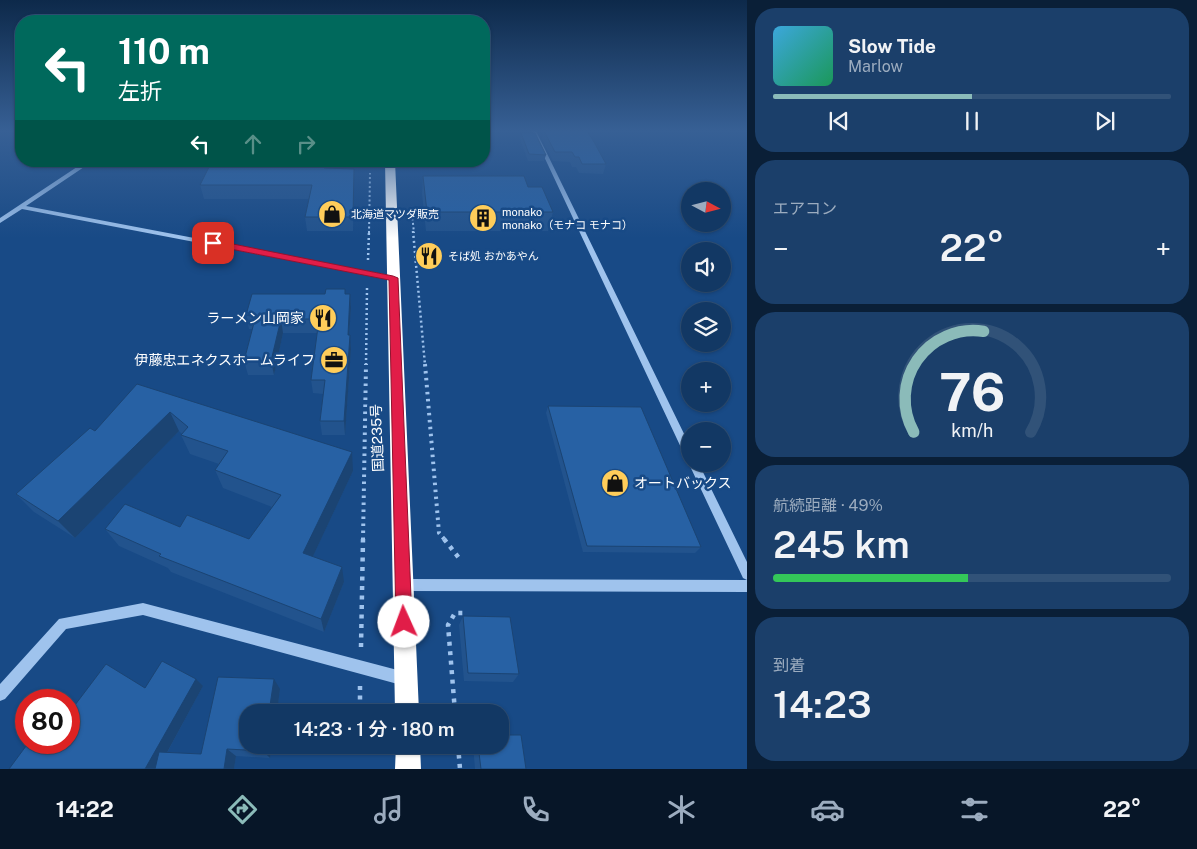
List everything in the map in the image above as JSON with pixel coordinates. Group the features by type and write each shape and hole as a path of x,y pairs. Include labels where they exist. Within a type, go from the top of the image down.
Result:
{"highway":[{"name":"国道235号","path":"390,167 407,704"},
{"path":"408,754 408,769"}],"street":[{"path":"0,221 81,167"},
{"path":"551,167 681,437"},
{"path":"21,207 393,278"},
{"path":"698,472 747,574"},
{"path":"403,585 747,586"},
{"path":"0,694 63,623 143,609 406,679"}],"path":[{"path":"360,703 370,171"},
{"path":"412,211 440,533 459,558"},
{"path":"454,704 448,625 455,613 463,613"},
{"path":"459,754 460,769"}],"building":[{"path":"209,167 324,167 354,169 353,217 305,217 312,185 200,185"},
{"path":"423,176 524,176 528,187 542,187 553,212 427,212"},
{"path":"326,289 345,289 345,294 350,294 348,335 350,335 344,421 320,421 325,380 311,380 319,319 281,319 271,361 244,361 256,315 246,315 252,294 325,294"},
{"path":"137,384 352,452 303,553 342,567 321,619 159,556 161,554 105,529 125,504 180,527 187,515 249,539 281,495 215,470 228,451 181,435 188,427 170,412 58,521 16,494 90,428 95,431"},
{"name":"オートバックス","path":"548,406 641,407 701,547 587,546"},
{"path":"463,616 510,617 519,674 468,673"},
{"path":"162,661 196,679 145,769 9,769 20,754 80,754 80,698 106,664 145,688"},
{"path":"218,677 274,679 270,704 239,704 239,750 227,749 224,769 155,769 159,752 201,754"},
{"path":"509,735 521,735 526,769 481,769 479,754 509,754"}],"place":[{"name":"北海道マツダ販売","path":"332,214"},
{"name":"monako monako（モナコ モナコ）","path":"483,218"},
{"name":"そば処 おかあやん","path":"429,256"},
{"name":"ラーメン山岡家","path":"323,318"},
{"name":"伊藤忠エネクスホームライフ","path":"334,360"},
{"name":"オートバックス","path":"615,483"}],"route":[{"path":"213,243 393,278 404,622"}]}
